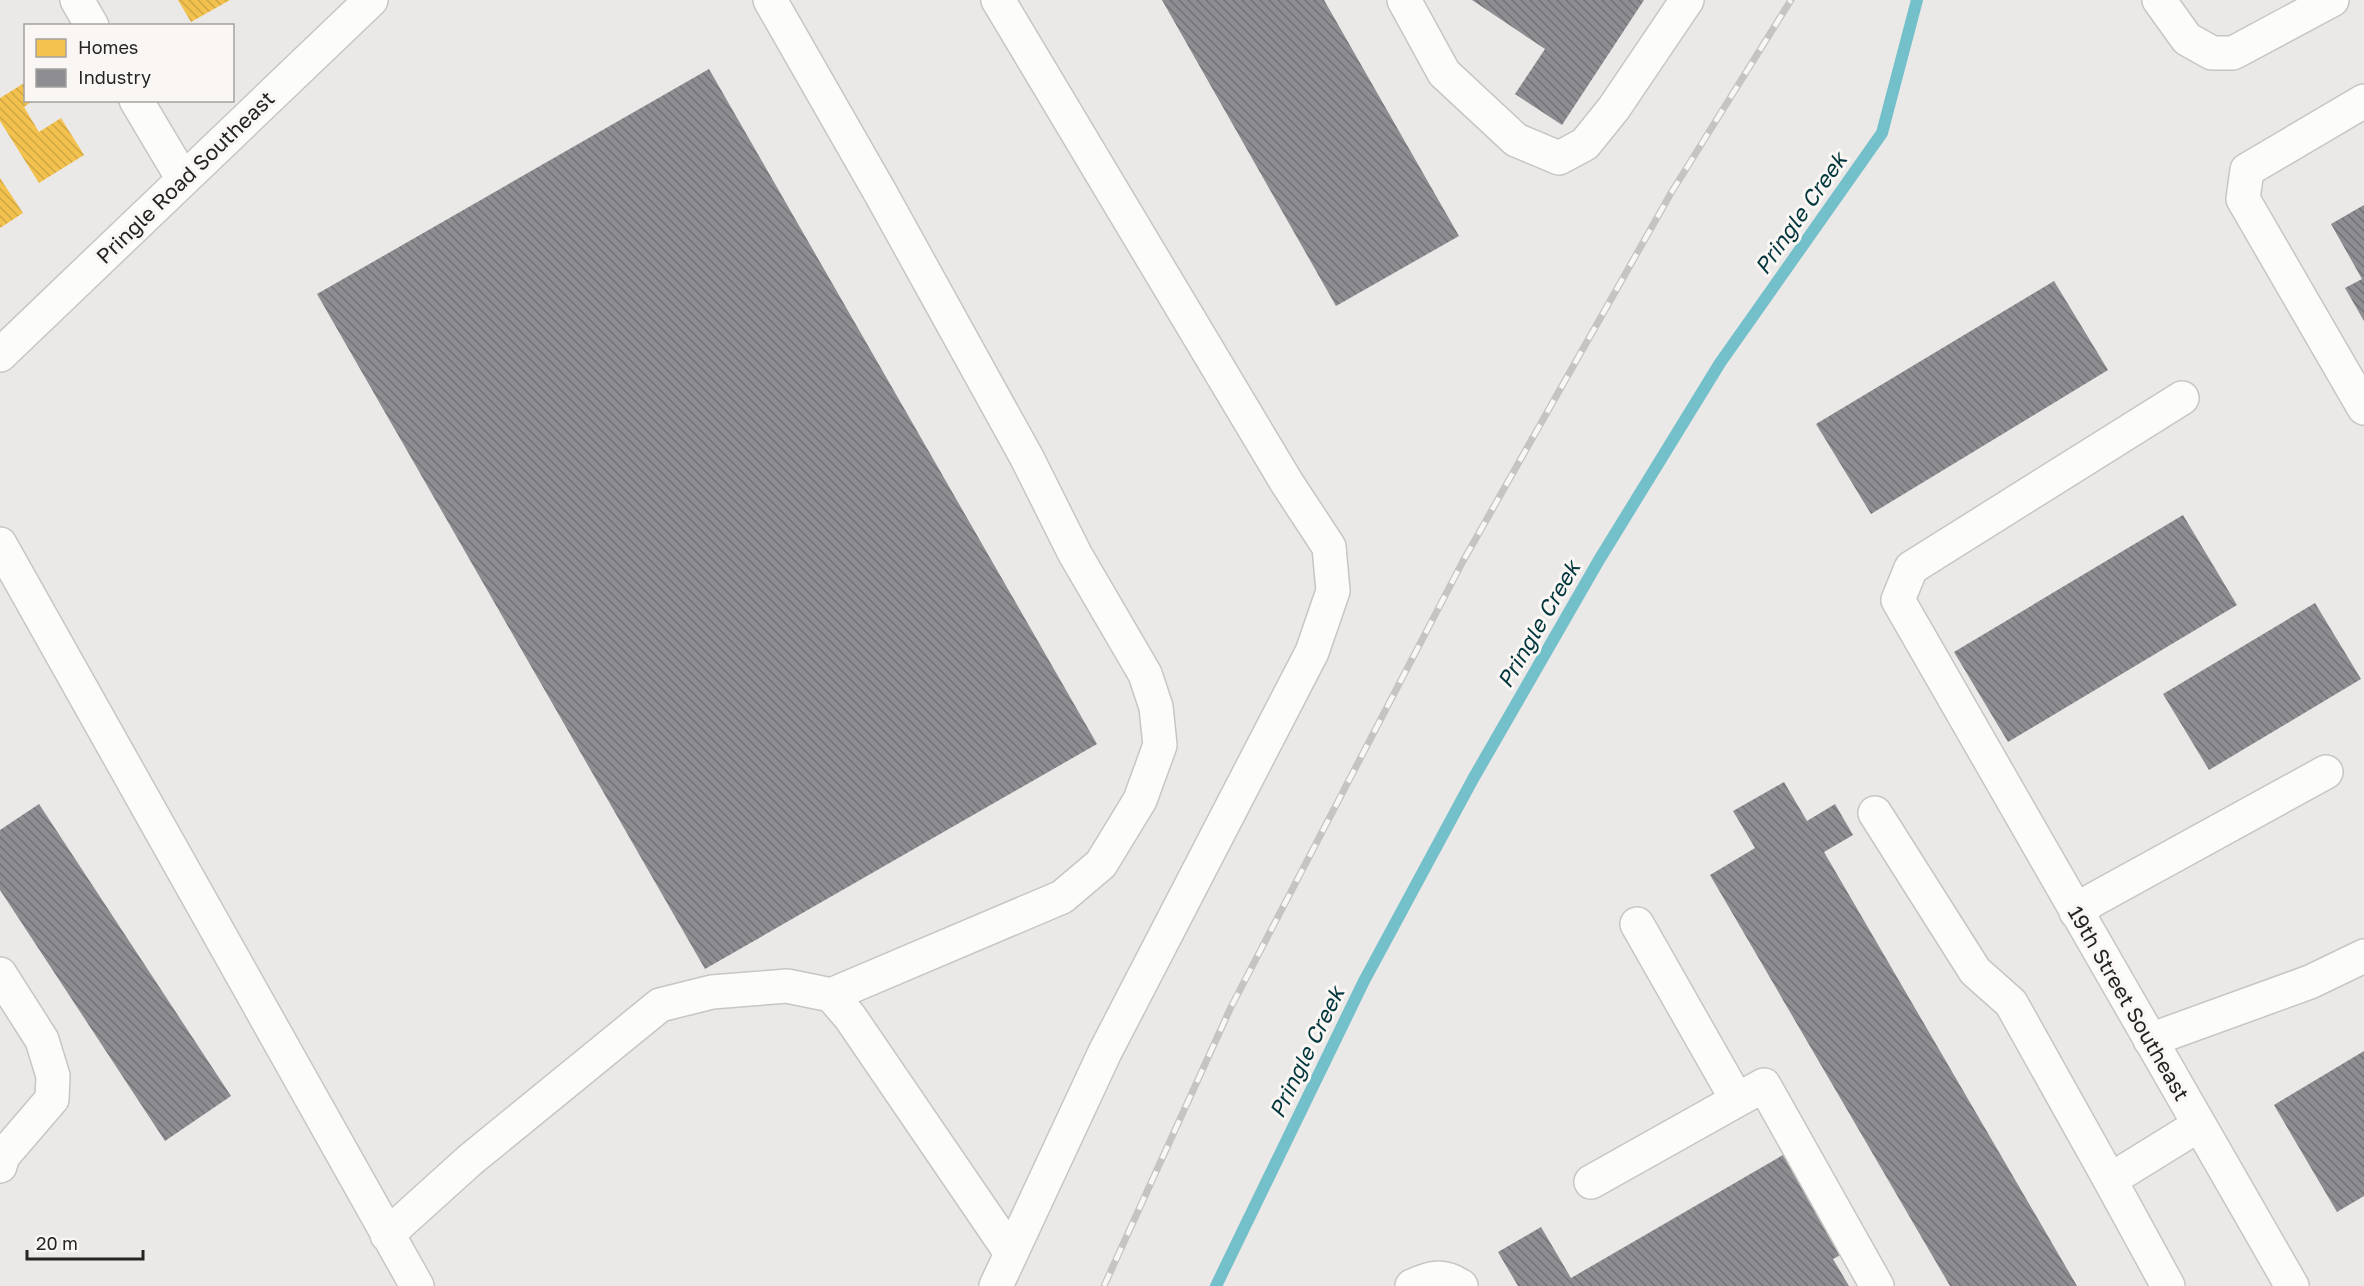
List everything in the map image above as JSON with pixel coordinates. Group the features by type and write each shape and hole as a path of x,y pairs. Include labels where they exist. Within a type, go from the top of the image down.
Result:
{"street":[{"path":"77,0 91,24"},
{"name":"Pringle Road Southeast","path":"0,355 371,0"},
{"path":"387,1235 470,1160 660,1005 712,993 787,986 831,995 1062,897 1101,864 1140,800 1160,744 1156,708 1144,674 1075,554 1027,458 881,194 770,0"},
{"path":"996,1286 1104,1052 1311,652 1333,591 1329,547 1287,483 998,0"},
{"path":"1404,0 1444,73 1516,140 1559,158 1585,144 1607,117 1687,0"},
{"path":"2159,0 2187,39 2212,53 2233,53 2332,0"},
{"path":"2364,101 2247,170 2244,199 2364,408"},
{"path":"137,102 183,179"},
{"name":"19th Street Southeast","path":"2182,398 1911,568 1898,600 2292,1286"},
{"path":"0,544 417,1286"},
{"path":"2076,912 2093,900 2326,772"},
{"path":"1875,813 1976,971 2011,1003 2168,1286"},
{"path":"1637,924 1737,1101"},
{"path":"2150,1040 2310,982 2364,956"},
{"path":"0,974 42,1040 53,1076 52,1099 3,1156 0,1166"},
{"path":"831,995 850,1017 1011,1253"},
{"path":"1591,1182 1764,1085 1877,1286"},
{"path":"2110,1180 2199,1125"},
{"path":"1412,1286 1433,1277 1454,1281 1461,1286"}],"building: Homes":[{"path":"178,0 230,0 191,22"},
{"path":"24,83 24,102 31,102 24,107 39,132 61,118 84,155 39,183 0,121 0,98"},
{"path":"0,178 23,213 0,228"}],"building: Industry":[{"path":"1162,0 1324,0 1459,236 1336,306"},
{"path":"1472,0 1644,0 1562,125 1515,94 1545,49"},
{"path":"709,69 1097,744 705,969 317,294"},
{"path":"2364,205 2364,321 2345,288 2362,279 2331,224"},
{"path":"2054,281 2108,370 1871,514 1816,424"},
{"path":"2183,515 2237,605 2008,742 1954,652"},
{"path":"2315,603 2361,679 2209,770 2163,694"},
{"path":"1784,782 1807,821 1835,804 1853,835 1824,852 2077,1286 1950,1286 1710,875 1755,848 1733,811"},
{"path":"39,804 231,1096 165,1141 0,890 0,830"},
{"path":"2364,1051 2364,1196 2337,1212 2274,1105"},
{"path":"1788,1152 1846,1252 1833,1259 1849,1286 1518,1286 1498,1252 1541,1227 1571,1278"}],"waterway":[{"name":"Pringle Creek","path":"1216,1286 1364,981 1473,779 1599,560 1720,363 1882,133 1917,0"}],"railway":[{"path":"1104,1286 1231,1007 1462,563 1671,193 1791,0"}]}
